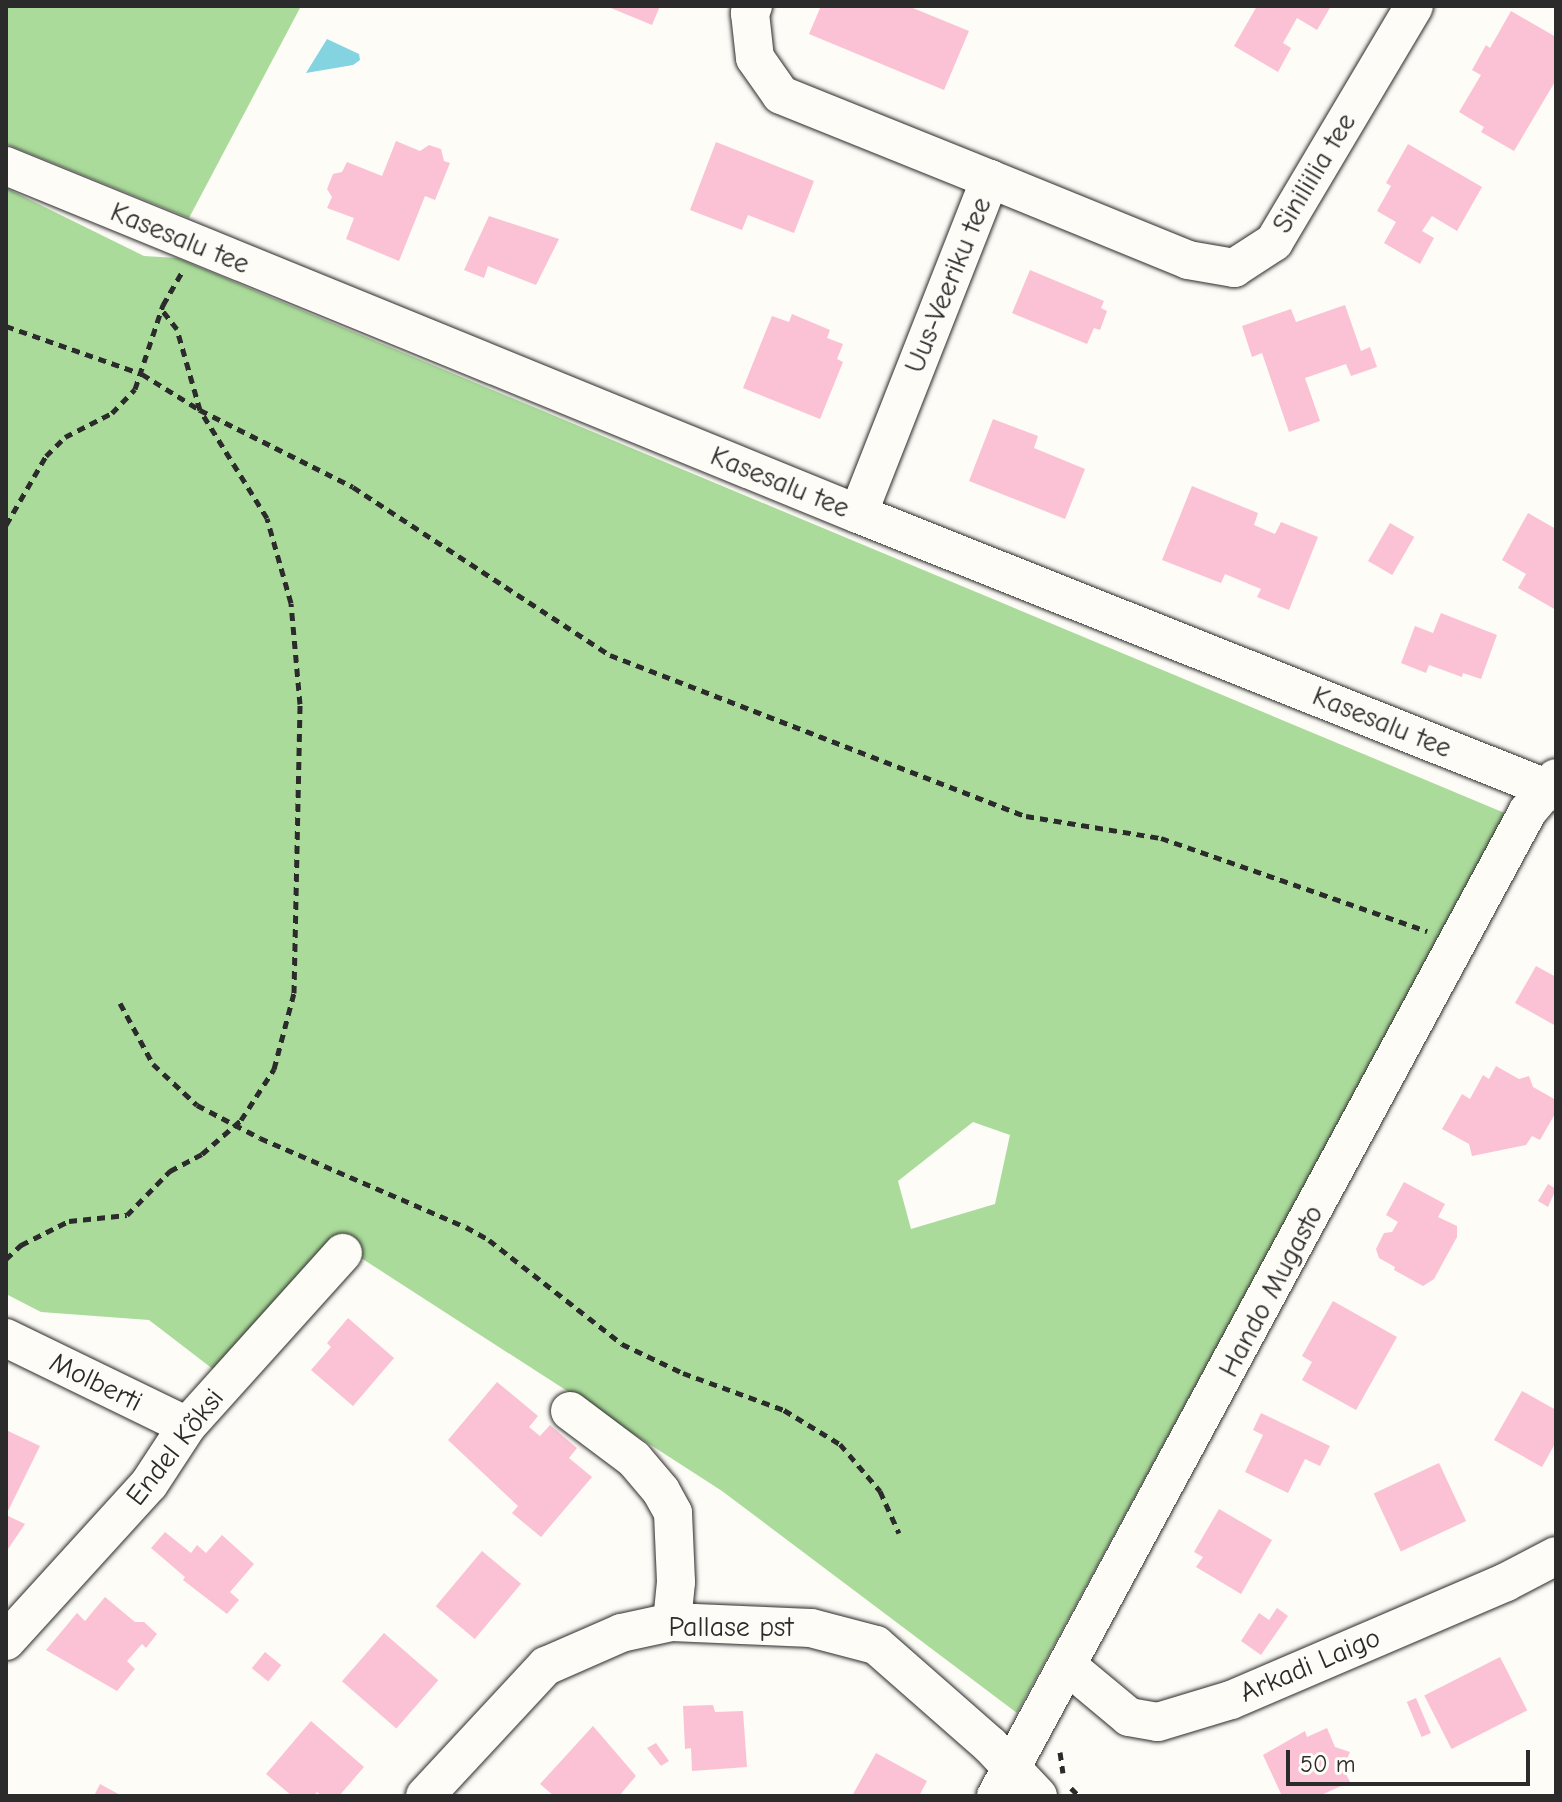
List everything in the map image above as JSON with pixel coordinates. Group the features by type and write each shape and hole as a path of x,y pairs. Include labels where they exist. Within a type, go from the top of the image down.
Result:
{"street":[{"name":"Uus-Veeriku tee","path":"753,6 750,13 755,58 781,95 990,179 858,514"},
{"name":"Siniliilia tee","path":"990,179 1188,260 1234,268 1274,242 1414,6"},
{"name":"Kasesalu tee","path":"6,166 858,514 1554,786"},
{"name":"Hando Mugasto","path":"1015,1787 1069,1667 1528,811 1554,786"},
{"name":"Endel Kõksi","path":"6,1641 149,1484 187,1426 343,1253"},
{"name":"Molberti","path":"6,1338 187,1426"},
{"path":"570,1411 634,1459 661,1491 673,1513 676,1582 672,1622"},
{"name":"Arkadi Laigo","path":"1069,1667 1129,1717 1158,1722 1231,1700 1506,1582 1556,1556"},
{"name":"Pallase pst","path":"425,1796 546,1666 621,1633 672,1622 811,1628 876,1645 990,1745 1015,1787"}],"path":[{"path":"6,525 46,456 65,437 112,413 135,389 162,310 201,247"},
{"path":"6,1259 21,1245 69,1221 127,1215 170,1171 202,1154 235,1125 262,1093 274,1069 294,993 300,704 291,603 267,518 200,410 177,329 162,310"},
{"path":"6,326 142,374 200,410 353,487 610,655 1026,816 1161,838 1428,932"},
{"path":"120,1003 153,1064 177,1090 235,1125 466,1227 489,1240 622,1344 683,1373 784,1410 840,1444 880,1491 899,1533"}],"green space":[{"path":"6,6 301,6 189,218 6,144"},
{"path":"6,188 144,256 177,258 1507,814 1017,1713 722,1491 358,1256 235,1386 149,1320 41,1312 6,1294","holes":["973,1122 1010,1135 995,1204 911,1229 898,1181"]}],"water":[{"path":"327,39 359,54 360,60 353,65 306,73"}],"building":[{"path":"606,6 660,6 652,25"},
{"path":"821,6 908,6 969,31 944,90 809,34"},
{"path":"1257,6 1331,6 1317,30 1297,18 1283,43 1291,48 1278,72 1234,46"},
{"path":"1511,11 1556,37 1556,80 1514,151 1481,132 1484,127 1459,112 1481,75 1472,70 1486,45 1490,48"},
{"path":"396,141 420,151 429,145 441,149 444,161 450,163 435,200 425,196 399,261 346,239 354,218 327,208 332,197 327,189 333,174 342,172 347,162 382,176"},
{"path":"716,142 814,181 794,233 748,215 742,230 690,210"},
{"path":"1408,144 1482,187 1457,231 1432,216 1422,231 1434,238 1420,264 1384,243 1396,222 1377,211 1391,186 1386,183"},
{"path":"489,216 559,239 536,285 488,266 484,278 464,270"},
{"path":"1030,270 1104,301 1101,308 1107,311 1100,330 1094,328 1087,344 1012,313"},
{"path":"1345,305 1361,351 1370,347 1377,367 1351,376 1346,364 1305,378 1320,421 1289,432 1262,353 1252,357 1242,326 1291,309 1296,322"},
{"path":"792,314 830,330 827,338 843,344 837,359 843,362 820,419 743,388 772,316 789,322"},
{"path":"993,419 1038,436 1034,448 1085,469 1065,519 969,481"},
{"path":"1192,486 1258,513 1254,525 1275,534 1281,522 1318,537 1289,610 1257,597 1261,589 1225,574 1221,583 1162,560"},
{"path":"1528,513 1556,529 1556,610 1518,588 1526,574 1502,560"},
{"path":"1390,523 1414,537 1392,575 1368,561"},
{"path":"1441,613 1497,635 1481,679 1463,673 1462,677 1429,665 1426,673 1401,663 1415,626 1433,633"},
{"path":"1536,966 1556,977 1556,1026 1515,1003"},
{"path":"1496,1066 1519,1079 1529,1076 1533,1087 1556,1100 1556,1112 1540,1140 1532,1136 1526,1145 1472,1156 1469,1144 1442,1129 1462,1094 1470,1099 1483,1075 1489,1079"},
{"path":"1404,1182 1445,1204 1438,1217 1457,1226 1457,1237 1434,1279 1423,1286 1394,1270 1395,1267 1379,1258 1376,1249 1384,1233 1392,1232 1398,1222 1386,1215"},
{"path":"1548,1184 1556,1189 1548,1207 1538,1201"},
{"path":"1333,1301 1397,1337 1356,1410 1302,1380 1312,1362 1302,1356"},
{"path":"348,1318 394,1358 353,1406 311,1370 331,1347 327,1343"},
{"path":"497,1382 538,1416 529,1427 540,1436 550,1425 577,1448 569,1458 592,1477 541,1537 512,1513 518,1506 448,1440"},
{"path":"1522,1391 1556,1410 1556,1442 1542,1467 1494,1440"},
{"path":"1261,1413 1330,1446 1320,1466 1305,1459 1288,1493 1245,1472 1263,1435 1253,1430"},
{"path":"6,1430 40,1446 6,1515"},
{"path":"1439,1463 1466,1521 1401,1551 1374,1493"},
{"path":"1219,1509 1272,1540 1241,1594 1196,1567 1203,1557 1194,1552"},
{"path":"6,1515 25,1524 6,1552"},
{"path":"165,1532 191,1553 197,1545 206,1553 222,1535 254,1564 230,1592 239,1600 227,1614 183,1580 185,1577 151,1548"},
{"path":"482,1551 521,1584 475,1639 436,1606"},
{"path":"105,1597 135,1622 144,1622 157,1634 146,1648 142,1644 127,1661 135,1669 117,1691 46,1650 77,1613 85,1621"},
{"path":"1277,1608 1288,1616 1261,1655 1241,1641 1259,1613 1269,1620"},
{"path":"384,1633 438,1680 396,1729 342,1681"},
{"path":"265,1652 281,1665 268,1682 252,1668"},
{"path":"1500,1657 1527,1710 1452,1749 1424,1696"},
{"path":"1416,1698 1431,1733 1422,1737 1407,1702"},
{"path":"713,1705 715,1712 743,1711 747,1767 692,1771 691,1748 685,1749 683,1706"},
{"path":"311,1721 364,1767 339,1796 322,1796 317,1792 314,1796 292,1796 266,1774"},
{"path":"593,1726 636,1776 619,1796 554,1796 540,1784"},
{"path":"1327,1728 1335,1747 1350,1752 1343,1768 1350,1782 1319,1796 1282,1796 1263,1755 1305,1731 1307,1737"},
{"path":"656,1743 669,1761 661,1766 647,1748"},
{"path":"876,1753 927,1781 919,1796 852,1796"},
{"path":"100,1784 122,1796 94,1796"}]}
